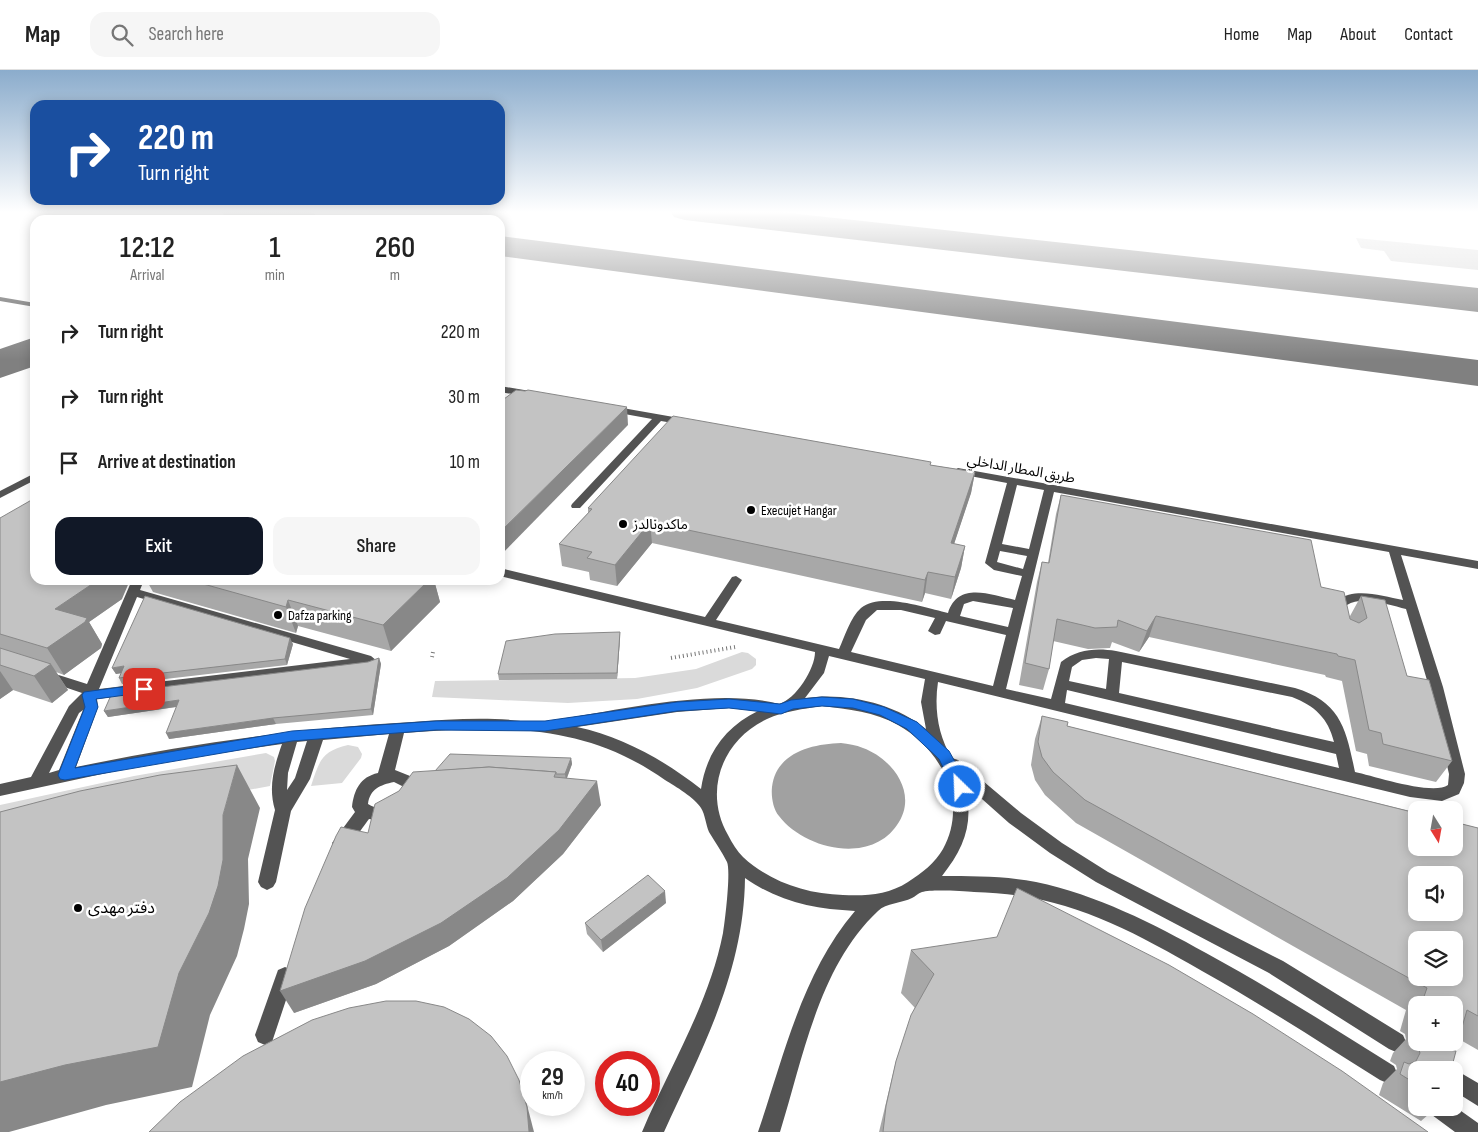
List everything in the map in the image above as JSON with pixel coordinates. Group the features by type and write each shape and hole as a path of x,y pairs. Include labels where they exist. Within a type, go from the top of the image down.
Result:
{"street":[{"path":"0,299 30,304"},
{"path":"505,390 546,397"},
{"path":"513,405 527,394"},
{"path":"602,407 696,424"},
{"path":"576,506 659,417"},
{"name":"طريق المطار الداخلي","path":"949,470 1478,565"},
{"path":"0,495 30,479"},
{"path":"1013,481 991,560 994,565 1029,574"},
{"path":"998,692 1050,488"},
{"path":"995,546 1034,554"},
{"path":"505,573 1428,795 1442,795 1453,791 1458,784 1436,687 1394,550"},
{"path":"708,622 736,580"},
{"path":"36,673 90,693 370,661 135,586 90,693 74,710 36,782"},
{"path":"935,631 960,600 966,598 981,597 1020,605"},
{"path":"1345,630 1341,603 1350,597 1411,606"},
{"path":"843,654 860,618 866,611 875,606 901,606 1013,632"},
{"path":"786,707 817,673 823,659 822,649"},
{"path":"1057,706 1066,665 1072,660 1088,654 1116,656 1308,697 1328,711 1334,719 1348,776"},
{"path":"1112,696 1116,656"},
{"path":"932,676 928,702 940,750 956,776 963,799 963,822 956,845 942,866 922,884 899,896 874,903 821,902 789,894 760,879 736,861 716,833 708,804 708,782 714,762 725,744 741,728 760,716 786,707 822,701 853,704 884,712 912,726 940,750 1015,818 1056,848 1102,877 1276,968 1396,1042"},
{"path":"1061,684 1342,750"},
{"path":"65,775 91,707 90,693"},
{"path":"0,790 65,775 292,736 398,728 498,725 545,726 677,707 729,703 786,707"},
{"path":"545,726 615,744 648,760 679,779 708,804"},
{"path":"385,777 398,728"},
{"path":"266,882 283,810 302,779 317,734"},
{"path":"283,810 278,800 279,782 292,736"},
{"path":"385,777 404,777 412,788 410,798 402,808 389,814 375,816 365,812 360,807 362,792 376,780 385,777"},
{"path":"412,788 429,787"},
{"path":"332,855 365,812"},
{"path":"654,1132 709,1008 724,965 736,897 736,861"},
{"path":"922,884 996,885 1048,892 1099,906 1143,927 1264,995 1387,1073"},
{"path":"769,1132 816,990 832,958 850,930 874,903"},
{"path":"265,1035 290,964"},
{"path":"1463,1085 1478,1096"},
{"path":"1450,1116 1473,1132"}],"path":[{"path":"671,658 740,646"},
{"path":"432,657 434,652"}],"shaded area":[{"path":"1391,261 1478,261 1478,270"},
{"path":"742,652 748,653 756,659 756,665 752,669 697,688 637,699 568,703 432,697 435,681 635,678 696,669"},
{"path":"841,743 863,748 884,760 900,779 904,790 903,813 897,825 885,837 871,845 837,848 820,844 790,828 779,816 774,806 772,787 775,775 788,758 807,748"},
{"path":"348,745 358,747 362,754 342,783 311,786 322,759 332,751"},
{"path":"266,753 274,757 275,761 270,786 131,811 0,825 0,805 134,776"}],"building":[{"path":"516,390 528,390 627,407 505,527 505,398"},
{"name":"Execujet Hangar","path":"673,416 931,462 930,465 975,472 951,543 965,546 955,577 928,572 925,580 650,522 615,565 587,558 592,552 559,544 592,509 588,508"},
{"path":"1061,495 1311,540 1321,587 1344,592 1350,619 1359,623 1367,618 1361,596 1385,600 1407,676 1429,680 1452,761 1383,744 1381,733 1369,730 1355,660 1338,656 1337,654 1156,616 1147,631 1118,620 1117,627 1095,628 1057,619 1049,669 1025,663 1042,562 1049,563"},
{"path":"30,501 30,585 91,585 55,609 87,618 85,622 47,648 0,634 0,518"},
{"path":"207,585 424,585 383,625 288,600 286,607"},
{"path":"145,596 290,638 285,659 119,678 124,666 112,668"},
{"path":"620,632 617,673 498,674 506,641 555,634"},
{"path":"0,648 51,664 34,676 0,665"},
{"path":"379,658 371,709 273,718 166,733 179,700 104,711 112,693 368,662"},
{"path":"1042,716 1068,722 1067,726 1408,811 1408,856 1463,856 1463,824 1478,828 1478,1016 1467,1010 1463,1024 1463,996 1424,996 1427,988 1423,986 1463,986 1463,931 1408,931 1408,978 1085,800 1053,772 1042,757 1038,742"},
{"path":"450,754 571,758 565,774 489,767 435,771"},
{"path":"237,765 223,815 223,860 218,886 209,913 179,973 158,1047 65,1065 0,1082 0,812 80,791 160,775"},
{"path":"489,767 556,772 554,777 597,781 559,830 507,878 441,923 365,961 280,991 305,908 341,827 368,833 375,804 399,791 413,772"},
{"path":"648,875 665,891 601,940 585,923"},
{"path":"1017,888 1169,965 1253,1014 1342,1071 1428,1132 883,1132 886,1106 896,1061 911,1015 934,974 911,950 997,937"},
{"path":"386,1001 416,1001 444,1007 469,1019 491,1036 507,1056 520,1083 520,1116 528,1116 529,1132 149,1132 180,1102 243,1056 312,1020 349,1008"},
{"path":"1419,1051 1456,1051 1453,1061 1416,1061"},
{"path":"1404,1062 1408,1064 1408,1079 1400,1074"}],"taxiway":[{"path":"612,261 1478,373"},
{"path":"1127,261 1478,300"},
{"path":"0,365 30,352"}],"place":[{"name":"Execujet Hangar","path":"751,510"},
{"name":"ماكدونالدز","path":"623,524"},
{"name":"Dafza parking","path":"278,615"},
{"name":"دفتر مهدى","path":"78,908"}],"route":[{"path":"144,689 89,695 92,701 89,715 65,775 166,756 292,736 436,726 545,726 677,707 729,703 781,709 791,705 822,701 853,704 884,712 912,726 936,745 944,755 960,787"}]}
